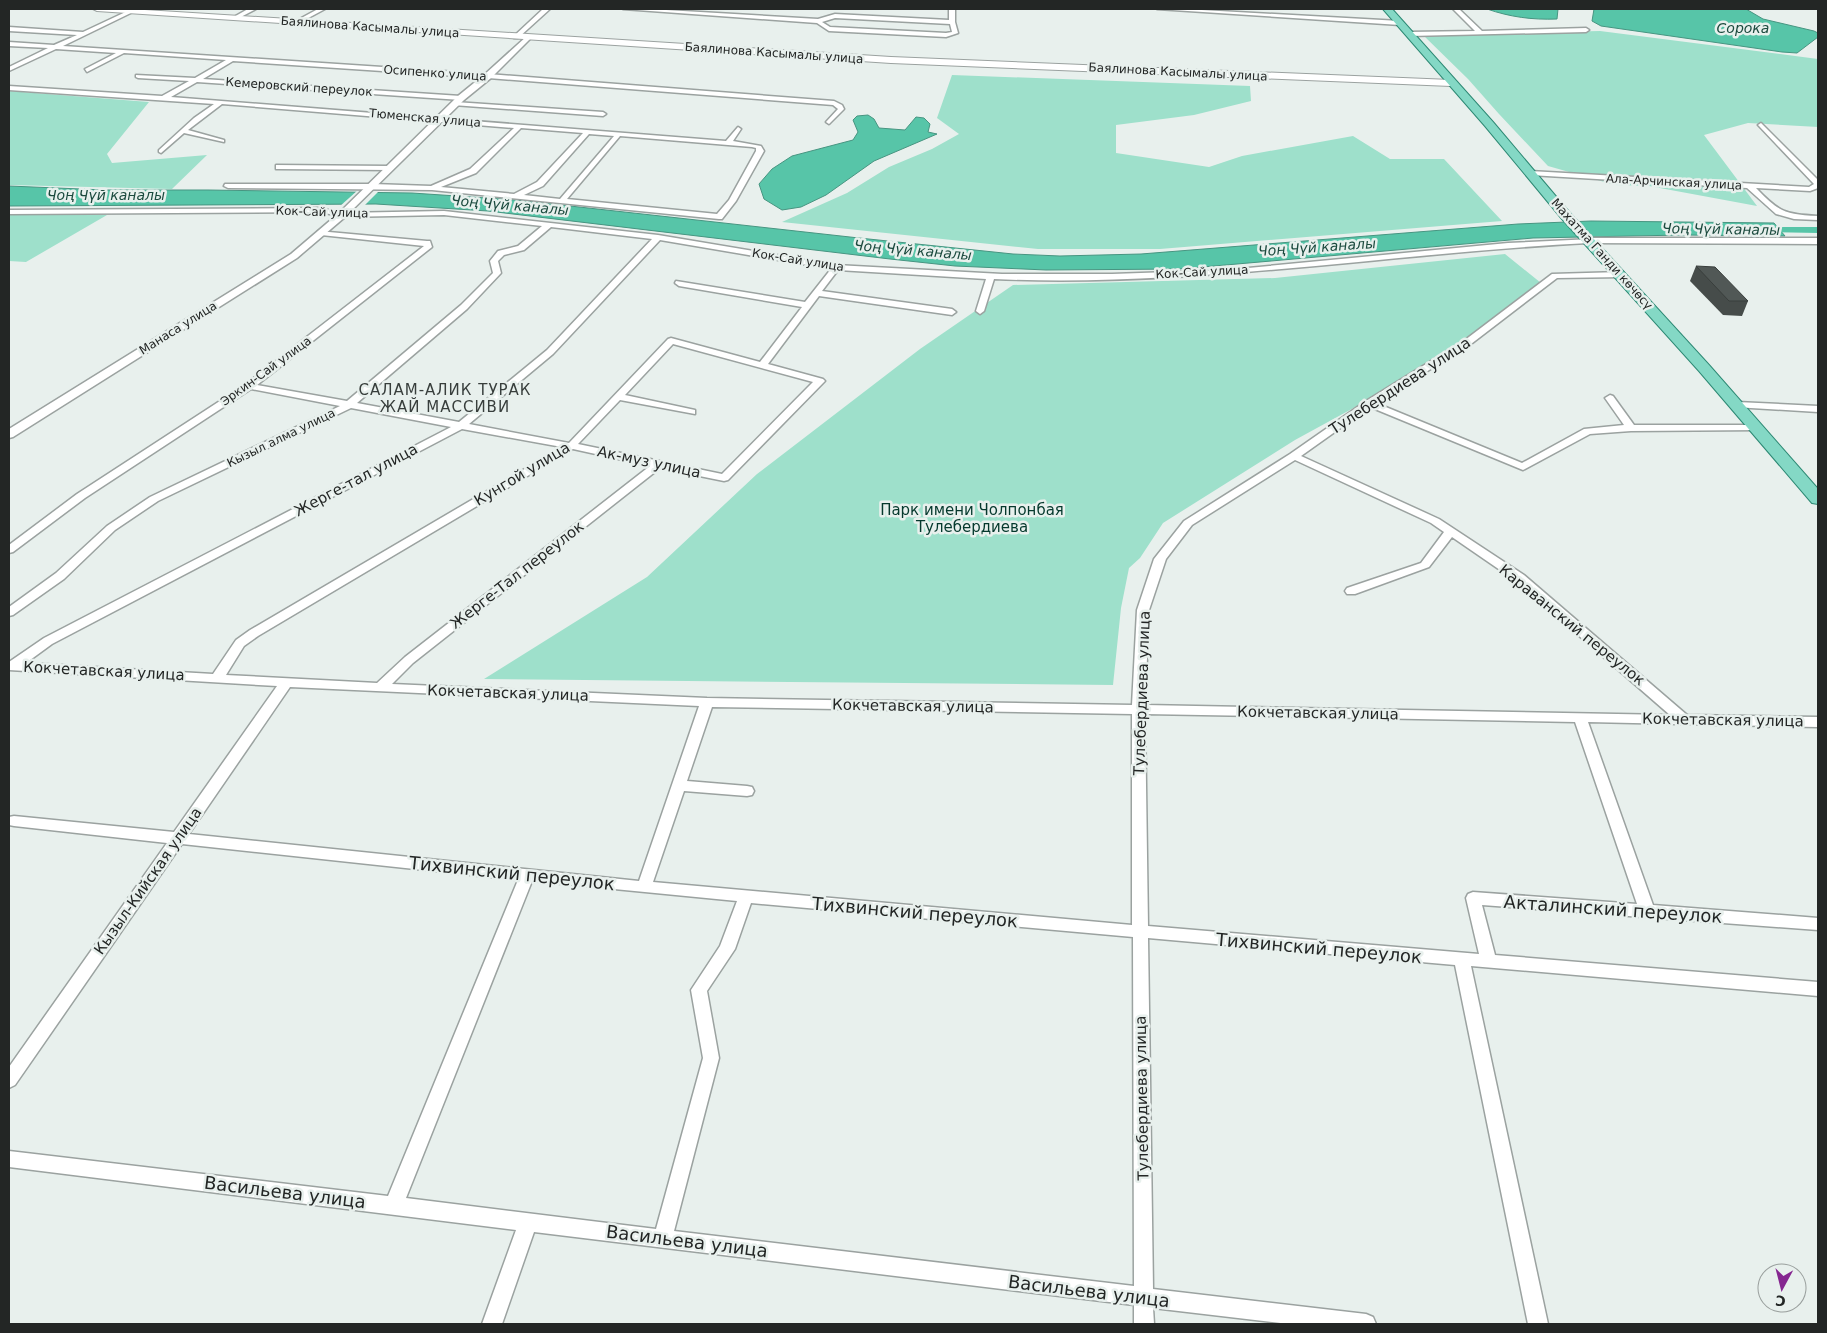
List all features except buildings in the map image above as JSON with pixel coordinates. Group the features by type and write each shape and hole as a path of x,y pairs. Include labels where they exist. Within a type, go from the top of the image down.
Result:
{"main road":[{"name":"Баялинова Касымалы улица","path":"97,9 891,60 1451,83"},
{"name":"Махатма Ганди көчөсү","path":"1387,9 1489,124 1566,216 1737,405 1818,499"}],"street":[{"path":"236,18 254,9"},
{"path":"297,22 322,9"},
{"path":"516,36 547,9"},
{"path":"626,9 818,21 835,16 952,22"},
{"path":"818,21 829,29 946,35 955,33 952,22 952,9"},
{"path":"1160,9 1400,23"},
{"path":"1456,9 1481,33"},
{"path":"9,69 134,10"},
{"path":"9,28 84,34"},
{"path":"1409,34 1586,30"},
{"path":"372,187 439,119 529,37"},
{"name":"Осипенко улица","path":"9,44 488,76 834,103 840,106 841,109 829,122"},
{"path":"87,70 124,52"},
{"path":"164,98 231,60"},
{"name":"Кемеровский переулок","path":"138,76 603,114"},
{"name":"Тюменская улица","path":"9,88 439,119 759,147 760,151 732,201 719,217 562,201"},
{"path":"161,151 182,131 221,102"},
{"name":"Ала-Арчинская улица","path":"1530,173 1810,189 1818,185 1761,126"},
{"path":"432,188 473,171 519,127"},
{"path":"728,143 738,130"},
{"path":"182,131 196,132 222,141"},
{"path":"516,196 540,184 587,132"},
{"path":"228,186 432,188 562,201 618,135"},
{"path":"279,167 389,168"},
{"path":"1802,168 1818,168"},
{"path":"1750,186 1776,213 1791,218 1818,218"},
{"name":"Манаса улица","path":"9,434 294,256 372,187"},
{"name":"Кок-Сай улица","path":"9,212 321,210 444,213 658,238 836,267 991,277 1112,277 1227,272 1508,245 1589,241"},
{"name":"Кызыл алма улица","path":"9,612 60,576 112,528 154,499 349,405 464,307 497,273 494,261 501,253 521,248 550,224"},
{"name":"Эркин-Сай улица","path":"9,550 81,496 249,386 428,247 427,243 400,239 321,233"},
{"name":"Жерге-тал улица","path":"11,666 48,641 460,426 550,352 658,238"},
{"path":"1589,241 1818,241"},
{"path":"762,366 836,267"},
{"name":"Тулебердиева улица","path":"1144,1324 1138,710 1143,610 1160,559 1188,523 1294,456 1369,404 1468,342 1554,276 1621,275"},
{"path":"980,311 991,277"},
{"path":"679,283 807,306"},
{"path":"816,293 952,312"},
{"name":"Кунгой улица","path":"217,678 240,643 254,633 571,446 671,341 820,381 724,478"},
{"name":"Ак-муз улица","path":"249,386 571,446 724,478"},
{"path":"618,397 692,412"},
{"path":"1610,398 1630,428"},
{"path":"1369,404 1523,466 1588,431 1630,428 1757,428"},
{"path":"1737,405 1818,409"},
{"name":"Караванский переулок","path":"1294,456 1435,521 1520,578 1684,720"},
{"name":"Жерге-Тал переулок","path":"380,688 409,660 657,465"},
{"path":"1351,591 1425,565 1450,532"},
{"name":"Кокчетавская улица","path":"11,666 380,688 707,702 1818,722"},
{"name":"Кызыл-Кийская улица","path":"9,1080 287,682"},
{"path":"644,887 707,702"},
{"path":"1580,718 1647,911"},
{"path":"678,785 747,791"},
{"name":"Тихвинский переулок","path":"14,821 644,887 1140,933 1818,989"},
{"path":"394,1205 527,875"},
{"path":"663,1238 711,1058 699,990 727,949 746,896"},
{"name":"Акталинский переулок","path":"1489,962 1473,898 1818,924"},
{"path":"1462,959 1538,1324"},
{"name":"Васильева улица","path":"9,1158 1366,1324"},
{"path":"492,1324 528,1222"}],"green space":[{"path":"1600,31 1818,59 1818,127 1748,123 1704,135 1757,206 1649,186 1615,185 1548,166 1468,79 1423,35"},
{"path":"952,75 1250,86 1251,101 1194,115 1116,125 1116,153 1209,167 1242,156 1353,136 1390,159 1444,159 1502,221 1160,249 1038,249 782,222 847,193 889,167 932,149 959,134 937,118"},
{"path":"9,91 149,102 107,154 112,163 207,155 172,189 9,185"},
{"path":"9,215 107,215 26,262 9,261"},
{"name":"Парк имени Чолпонбая Тулебердиева","path":"1505,254 1541,283 1473,335 1370,399 1295,440 1163,523 1140,558 1129,568 1121,608 1113,685 484,679 647,577 757,474 920,349 1013,285 1275,278"}],"water":[{"path":"1487,9 1558,9 1557,19 1548,19 1513,16"},
{"name":"Сорока","path":"1594,9 1746,9 1763,19 1814,31 1818,33 1818,37 1797,53 1782,52 1601,26 1592,21"},
{"path":"868,115 874,119 879,128 905,130 916,117 924,118 930,124 928,132 937,134 874,161 826,195 801,207 782,210 764,199 759,184 772,169 792,156 853,140 858,132 853,120 857,116"},
{"path":"9,186 105,190 412,193 516,200 1013,254 1060,256 1141,254 1518,224 1591,221 1774,223 1785,236 1682,235 1533,238 1180,269 1046,270 955,266 488,211 376,204 9,206"}],"pier":[{"path":"358,190 380,190 363,207 339,207"}],"waterway":[{"name":"Чоң Чүй каналы","path":"1759,230 1818,230"}],"district":[{"name":"САЛАМ-АЛИК ТУРАК ЖАЙ МАССИВИ","path":"445,398"}]}
